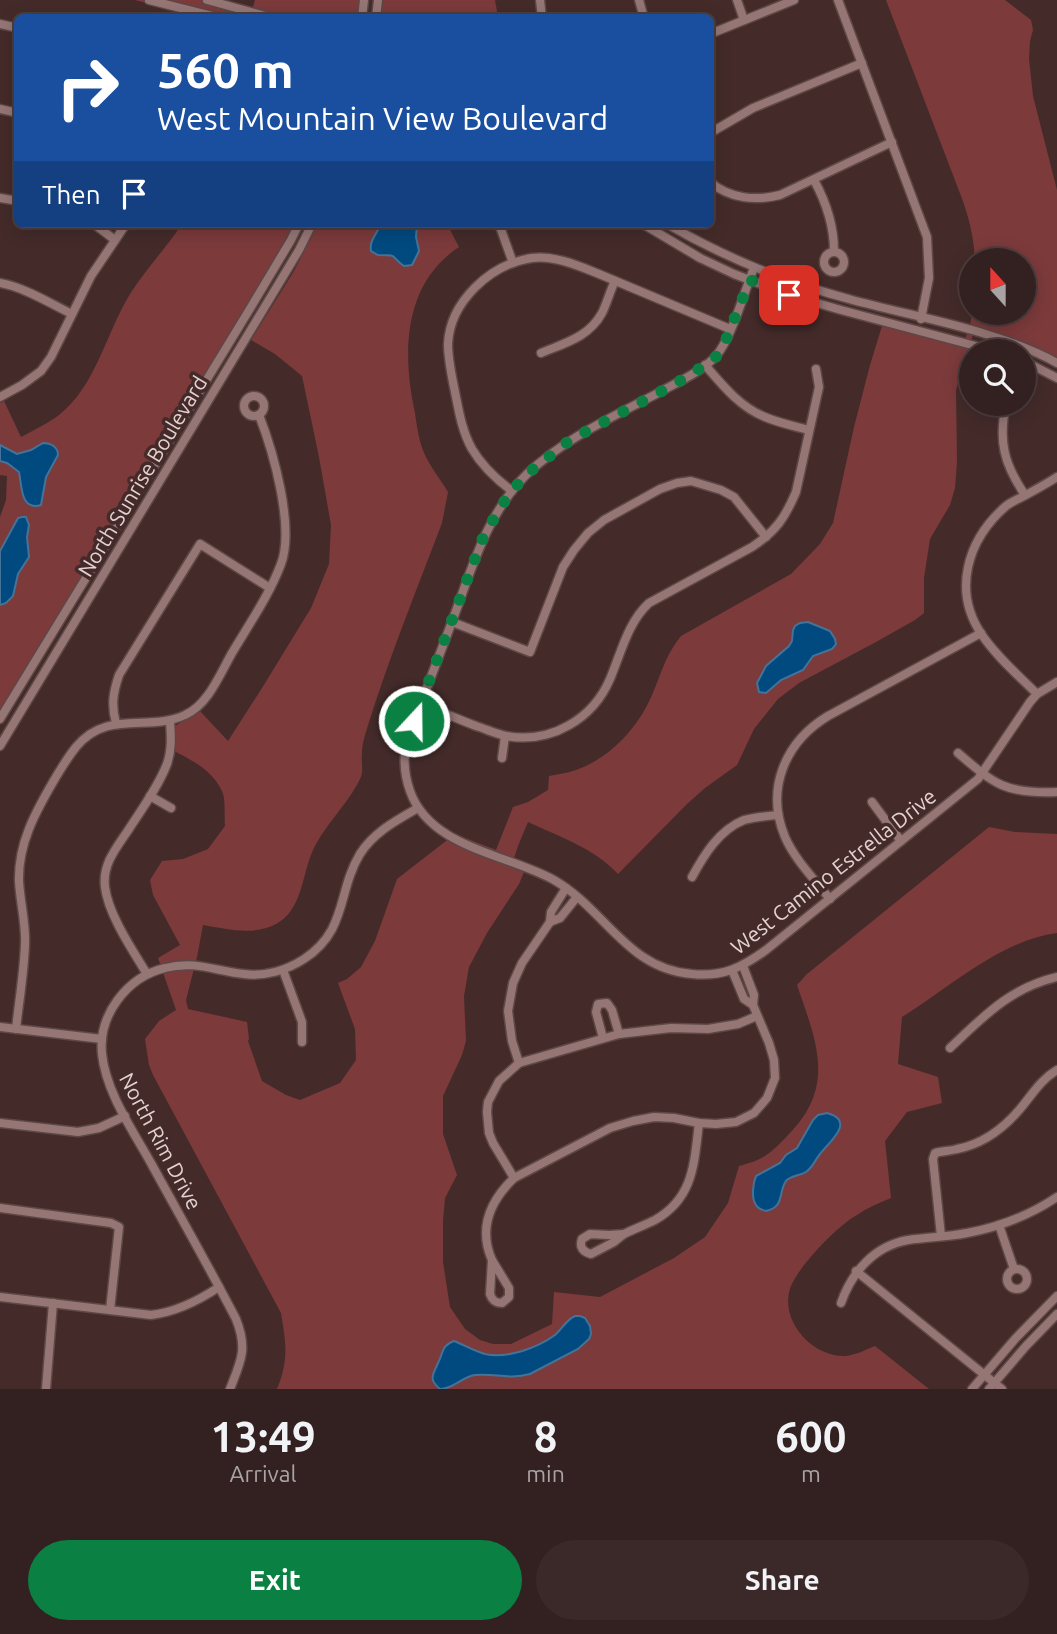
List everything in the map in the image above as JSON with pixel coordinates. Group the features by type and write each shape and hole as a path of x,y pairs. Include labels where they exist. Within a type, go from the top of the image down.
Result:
{"street":[{"path":"149,0 198,14"},
{"path":"210,0 259,14"},
{"path":"737,0 744,20"},
{"path":"714,32 794,0"},
{"path":"838,0 927,237 929,278 919,330"},
{"path":"714,131 764,103 862,63"},
{"path":"714,185 733,195 755,200 780,195 892,142"},
{"path":"814,180 823,198 834,251"},
{"path":"99,228 115,240"},
{"path":"0,397 22,385 41,370 51,357 90,276 123,228"},
{"name":"North Sunrise Boulevard","path":"0,719 297,228"},
{"name":"North Sunrise Boulevard","path":"0,746 310,228"},
{"path":"500,228 513,263"},
{"path":"650,228 700,258 750,280 805,300 959,341"},
{"path":"674,228 754,268 799,285 1009,341 1057,363"},
{"path":"512,491 482,465 465,435 449,359 450,329 459,308 474,287 491,274 513,263 532,258 559,261 579,266 730,329"},
{"path":"418,808 408,784 404,759 407,738 482,540 499,509 527,474 570,440 675,384 715,358 723,347 754,268"},
{"path":"541,352 586,333 602,313 615,281"},
{"path":"0,283 72,314"},
{"path":"705,365 743,405 775,421 809,430"},
{"path":"1036,368 1057,378"},
{"path":"421,704 505,736 536,737 564,729 581,719 605,692 641,609 752,547 780,523 796,492 819,387 816,369"},
{"path":"16,1029 25,942 20,866 28,828 35,811 78,745 93,732 116,723 170,722 197,708 212,689 271,588 282,562 286,530 278,477 259,415"},
{"path":"1004,416 1001,435 1005,457 1013,478 1025,495"},
{"path":"1037,695 981,633 969,607 966,575 973,548 988,525 1007,504 1057,477"},
{"path":"452,622 530,652 563,567 588,533 604,520 677,482 691,481 709,485 734,497 766,537"},
{"path":"116,723 112,698 119,675 200,544 271,588"},
{"path":"831,899 793,852 785,838 778,814 778,783 782,767 795,743 828,716 981,633"},
{"name":"West Camino Estrella Drive","path":"418,808 438,830 452,838 540,873 566,888 632,950 659,967 678,973 708,975 743,966 766,950 983,774 1030,702 1057,681"},
{"path":"147,974 110,907 105,886 106,867 114,850 159,782 170,750 170,722"},
{"path":"502,758 505,736"},
{"path":"958,752 998,784 1013,790 1057,792"},
{"path":"150,796 171,808"},
{"path":"872,802 901,841"},
{"name":"North Rim Drive","path":"229,1389 243,1351 242,1333 125,1116 106,1076 102,1039 114,1004 124,992 147,974 185,964 244,974 270,973 284,970 302,961 329,935 341,911 360,854 387,826 418,808"},
{"path":"692,877 710,847 731,827 743,821 778,814"},
{"path":"519,1063 509,1024 510,994 522,963 550,922 551,912 566,888"},
{"path":"550,922 560,918 577,897"},
{"path":"492,1261 490,1294 495,1302 502,1303 509,1297 509,1288 492,1261 486,1228 491,1206 514,1178 610,1128 654,1117 699,1123 736,1122 754,1113 767,1098 775,1078 774,1060 752,1004 754,995 743,966"},
{"path":"284,970 302,1022 302,1042"},
{"path":"732,970 744,999 752,1004"},
{"path":"950,1048 1005,999 1026,987 1057,978"},
{"path":"603,1038 596,1012 598,1004 607,1003 612,1010 619,1034"},
{"path":"514,1178 493,1143 487,1112 488,1102 499,1081 519,1063 619,1034 671,1028 708,1029 738,1024 757,1016"},
{"path":"0,1027 102,1039"},
{"path":"941,1236 933,1159 935,1153 959,1149 1000,1129 1022,1107 1041,1081 1057,1070"},
{"path":"0,1123 78,1132 99,1128 125,1116"},
{"path":"624,1234 590,1234 582,1239 581,1247 586,1253 595,1253 673,1208 685,1192 691,1176 699,1123"},
{"path":"841,1303 856,1271 880,1251 911,1240 965,1234 999,1225 1033,1212 1057,1197"},
{"path":"0,1209 111,1223 119,1227 110,1310"},
{"path":"999,1225 1014,1269"},
{"path":"856,1271 1002,1389"},
{"path":"0,1297 151,1315 165,1314 199,1300 219,1287"},
{"path":"989,1381 1015,1339 1057,1296"},
{"path":"46,1389 53,1303"},
{"path":"972,1389 989,1381 1057,1314"}],"shaded area":[{"path":"135,0 223,0 253,7 255,0 360,0 358,14 188,14"},
{"path":"382,0 495,0 497,14 380,14"},
{"path":"886,0 1005,0 1031,20 1033,30 1029,59 1033,96 1057,190 1057,358 1036,348 1036,339 1013,339 975,328 972,339 965,339 970,326 1036,326 1036,248 973,248 969,220"},
{"path":"179,228 292,228 233,330 0,711 0,517 6,500 7,476 0,475 0,403 4,401 21,437 59,415 72,403 91,374 130,294"},
{"path":"316,228 449,228 459,247 440,262 427,280 417,300 408,344 411,390 420,440 427,460 448,492 442,523 377,697 362,749 361,776 316,845 296,903 284,918 267,928 249,931 203,925 186,1000 188,1009 247,1022 248,1041 262,1081 300,1100 340,1083 356,1060 355,1029 338,983 361,967 375,941 397,879 455,834 496,850 513,807 548,790 549,776 576,770 600,758 631,730 652,695 667,657 681,636 791,574 820,544 833,523 854,427 882,326 959,346 955,488 950,505 930,539 924,578 924,613 799,683 778,699 754,729 737,765 687,804 618,874 587,850 528,822 511,867 524,872 469,967 464,996 466,1041 443,1096 443,1134 457,1175 445,1198 443,1262 450,1307 465,1329 480,1340 493,1344 511,1344 552,1324 554,1292 600,1297 674,1258 705,1237 728,1203 739,1166 761,1158 777,1147 803,1117 813,1099 818,1063 810,1025 797,985 807,974 989,827 1015,832 1057,834 1057,933 1036,937 996,955 902,1017 898,1064 938,1077 942,1103 907,1112 885,1141 891,1198 849,1220 830,1237 796,1277 788,1299 793,1323 800,1334 820,1350 845,1356 875,1346 929,1389 277,1389 285,1351 281,1313 153,1075 145,1039 159,1021 176,1010 158,958 180,945 153,895 150,880 162,861 183,859 208,849 225,826 222,791 208,772 174,751 174,727 199,710 228,741 311,608 329,564 331,525 302,376 275,354 251,340 294,271"}],"water":[{"path":"379,228 417,228 419,251 412,265 404,266 392,256 378,255 371,251 372,240"},
{"path":"43,443 54,446 58,455 46,477 41,505 34,506 23,496 19,472 0,461 0,445 17,454"},
{"path":"26,517 29,525 29,557 18,574 13,596 0,605 0,551 18,518"},
{"path":"808,622 830,631 836,644 832,649 813,656 803,670 781,680 766,693 759,692 757,683 766,666 789,646 795,626"},
{"path":"827,1113 840,1121 834,1138 808,1170 786,1181 776,1206 766,1211 759,1208 753,1195 756,1176 780,1163 797,1148 813,1120 818,1115"},
{"path":"575,1316 585,1318 590,1326 589,1339 578,1349 530,1374 475,1375 440,1389 433,1380 443,1350 454,1341 485,1354 512,1354 548,1340"}],"route":[{"path":"414,721 482,540 512,491 527,474 570,440 675,384 715,358 723,347 750,280 789,295"}]}
